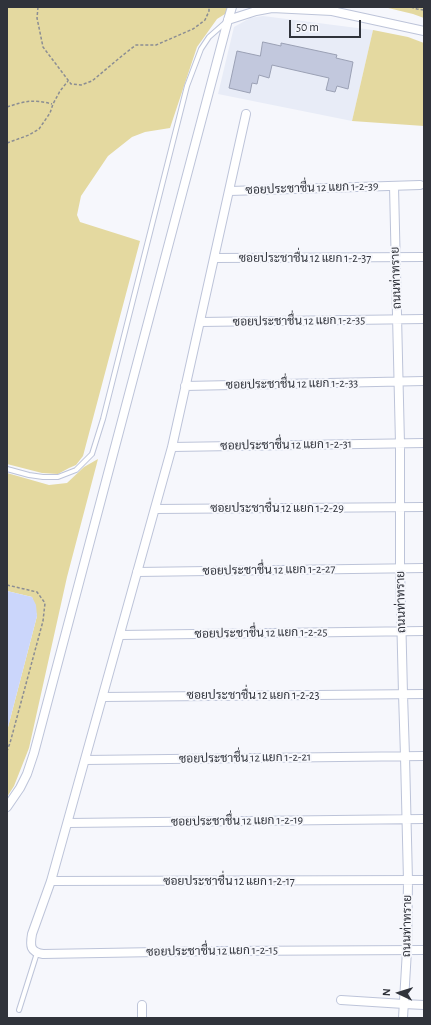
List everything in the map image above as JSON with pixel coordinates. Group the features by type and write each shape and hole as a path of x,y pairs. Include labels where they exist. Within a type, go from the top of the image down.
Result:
{"street":[{"path":"7,807 20,788 27,774 34,753 232,7"},
{"path":"228,20 256,11 272,8 332,11 424,31"},
{"path":"37,953 32,948 32,934 52,881 172,447 246,114"},
{"name":"ซอยประชาชื่น 12 แยก 1-2-39","path":"230,191 420,185"},
{"name":"ถนนท่าทราย","path":"394,186 400,444 400,568 408,881 407,950 403,1018"},
{"name":"ซอยประชาชื่น 12 แยก 1-2-37","path":"215,258 424,257"},
{"name":"ซอยประชาชื่น 12 แยก 1-2-35","path":"200,322 424,319"},
{"name":"ซอยประชาชื่น 12 แยก 1-2-33","path":"185,386 424,381"},
{"name":"ซอยประชาชื่น 12 แยก 1-2-31","path":"172,447 424,443"},
{"name":"ซอยประชาชื่น 12 แยก 1-2-29","path":"154,509 424,507"},
{"name":"ซอยประชาชื่น 12 แยก 1-2-27","path":"137,572 424,568"},
{"name":"ซอยประชาชื่น 12 แยก 1-2-25","path":"120,635 424,631"},
{"name":"ซอยประชาชื่น 12 แยก 1-2-23","path":"103,697 424,694"},
{"name":"ซอยประชาชื่น 12 แยก 1-2-21","path":"85,760 424,756"},
{"name":"ซอยประชาชื่น 12 แยก 1-2-19","path":"68,823 424,819"},
{"name":"ซอยประชาชื่น 12 แยก 1-2-17","path":"52,881 424,880"},
{"name":"ซอยประชาชื่น 12 แยก 1-2-15","path":"37,953 424,950"},
{"path":"341,1000 424,1005"},
{"path":"142,1005 142,1018"}],"lane":[{"path":"7,468 29,475 58,477 76,470 92,454 103,419 187,86 201,49 209,37 228,20"},
{"path":"19,1010 37,953"}],"path":[{"path":"38,7 38,18 43,47 68,81 71,84 81,85 92,81 136,45 156,45 193,29 205,20 209,7"},
{"path":"411,7 424,10"},
{"path":"7,143 29,135 39,129 50,114 52,104 68,81"},
{"path":"7,107 32,101 52,104"},
{"path":"7,585 37,592 45,603 43,621 7,751"}],"shaded area":[{"path":"7,7 236,7 217,19 197,47 170,128 145,132 132,137 108,156 81,196 77,215 80,222 140,241 83,456 76,465 58,474 42,473 7,464"},
{"path":"384,7 424,7 424,18 413,14"},
{"path":"263,16 373,30 352,121 218,94 234,27 250,18"},
{"path":"373,30 408,37 424,43 424,126 352,121"},
{"path":"98,459 67,577 29,748 14,786 7,797 7,731 37,616 32,597 7,591 7,473 49,485 67,483 84,467"}],"water":[{"path":"7,591 32,597 36,605 37,616 7,731"}],"building":[{"path":"263,42 281,46 281,43 337,55 336,58 353,62 348,89 337,86 335,92 326,90 329,78 272,65 269,78 259,75 257,84 252,83 250,93 229,88 237,51 260,56"}]}
